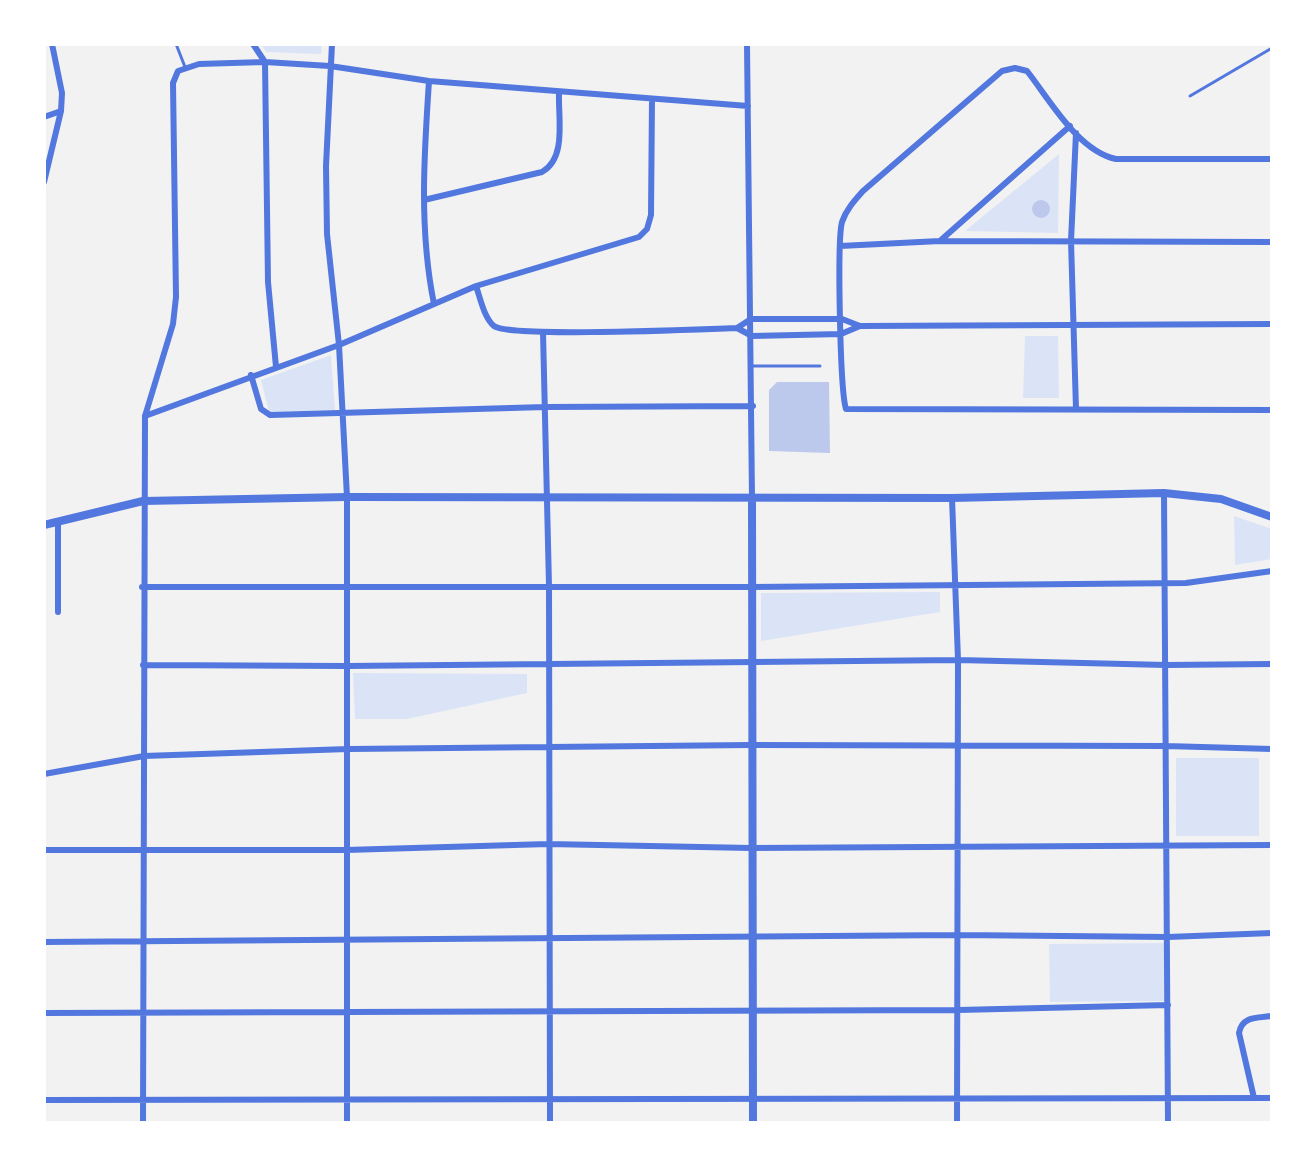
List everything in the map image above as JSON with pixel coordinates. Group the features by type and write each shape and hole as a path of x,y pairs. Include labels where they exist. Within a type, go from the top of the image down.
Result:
{"street":[{"path":"44,182 61,111 62,93 52,44"},
{"path":"253,44 265,62 268,282 276,367"},
{"path":"332,44 326,166 327,234 339,345 347,497 347,1123"},
{"path":"747,44 753,406 753,1123"},
{"path":"143,1123 142,587 145,416 173,324 176,297 173,83 178,71 199,64 265,62 330,66 429,81 559,93 748,106"},
{"path":"1272,159 1116,159 1103,156 1091,149 1076,133 1027,71 1015,68 1002,71 863,191 842,223 840,246 846,409 1272,410"},
{"path":"429,81 425,245 434,304"},
{"path":"424,200 542,172 552,166 558,156 559,93"},
{"path":"145,416 339,345 476,286 639,237 647,229 651,215 652,99"},
{"path":"44,117 61,111"},
{"path":"940,241 1070,126"},
{"path":"1076,133 1071,241 1076,409"},
{"path":"840,246 940,241 1272,242"},
{"path":"476,286 495,327 543,332 737,328 752,336 841,334 860,326"},
{"path":"737,328 751,319 842,319 860,326 1272,324"},
{"path":"543,332 549,586 550,1123"},
{"path":"251,375 264,413 270,415 545,407 753,406"},
{"path":"1164,493 1168,1123"},
{"path":"44,525 143,501 347,497 952,498 1164,493 1221,499 1272,517"},
{"path":"952,498 958,660 957,1123"},
{"path":"58,521 58,612"},
{"path":"142,587 1165,583 1206,581 1272,571"},
{"path":"143,665 753,664 958,660 1272,664"},
{"path":"44,774 144,756 348,749 751,745 1272,749"},
{"path":"44,850 346,850 548,844 751,848 1272,845"},
{"path":"44,942 958,935 1168,937 1272,933"},
{"path":"44,1013 752,1012 1168,1005"},
{"path":"1254,1098 1239,1033 1245,1020 1272,1016"},
{"path":"44,1100 1272,1098"}],"lane":[{"path":"176,44 185,67"},
{"path":"1190,96 1272,48"},
{"path":"752,366 820,366"}],"shaded area":[{"path":"261,44 322,44 321,54 266,52"},
{"path":"1059,154 1058,233 965,231"},
{"path":"1025,336 1058,336 1059,398 1023,398"},
{"path":"331,355 335,410 269,412 261,380"},
{"path":"1234,516 1272,529 1272,559 1235,565"},
{"path":"940,592 940,612 761,641 761,593"},
{"path":"353,673 527,674 527,693 407,719 355,719"},
{"path":"1176,758 1259,758 1259,836 1176,836"},
{"path":"1164,943 1164,1001 1050,1002 1049,944"}],"building":[{"path":"1041,200 1050,209 1041,218 1032,209"},
{"path":"777,382 829,382 830,453 769,451 769,390"}]}
